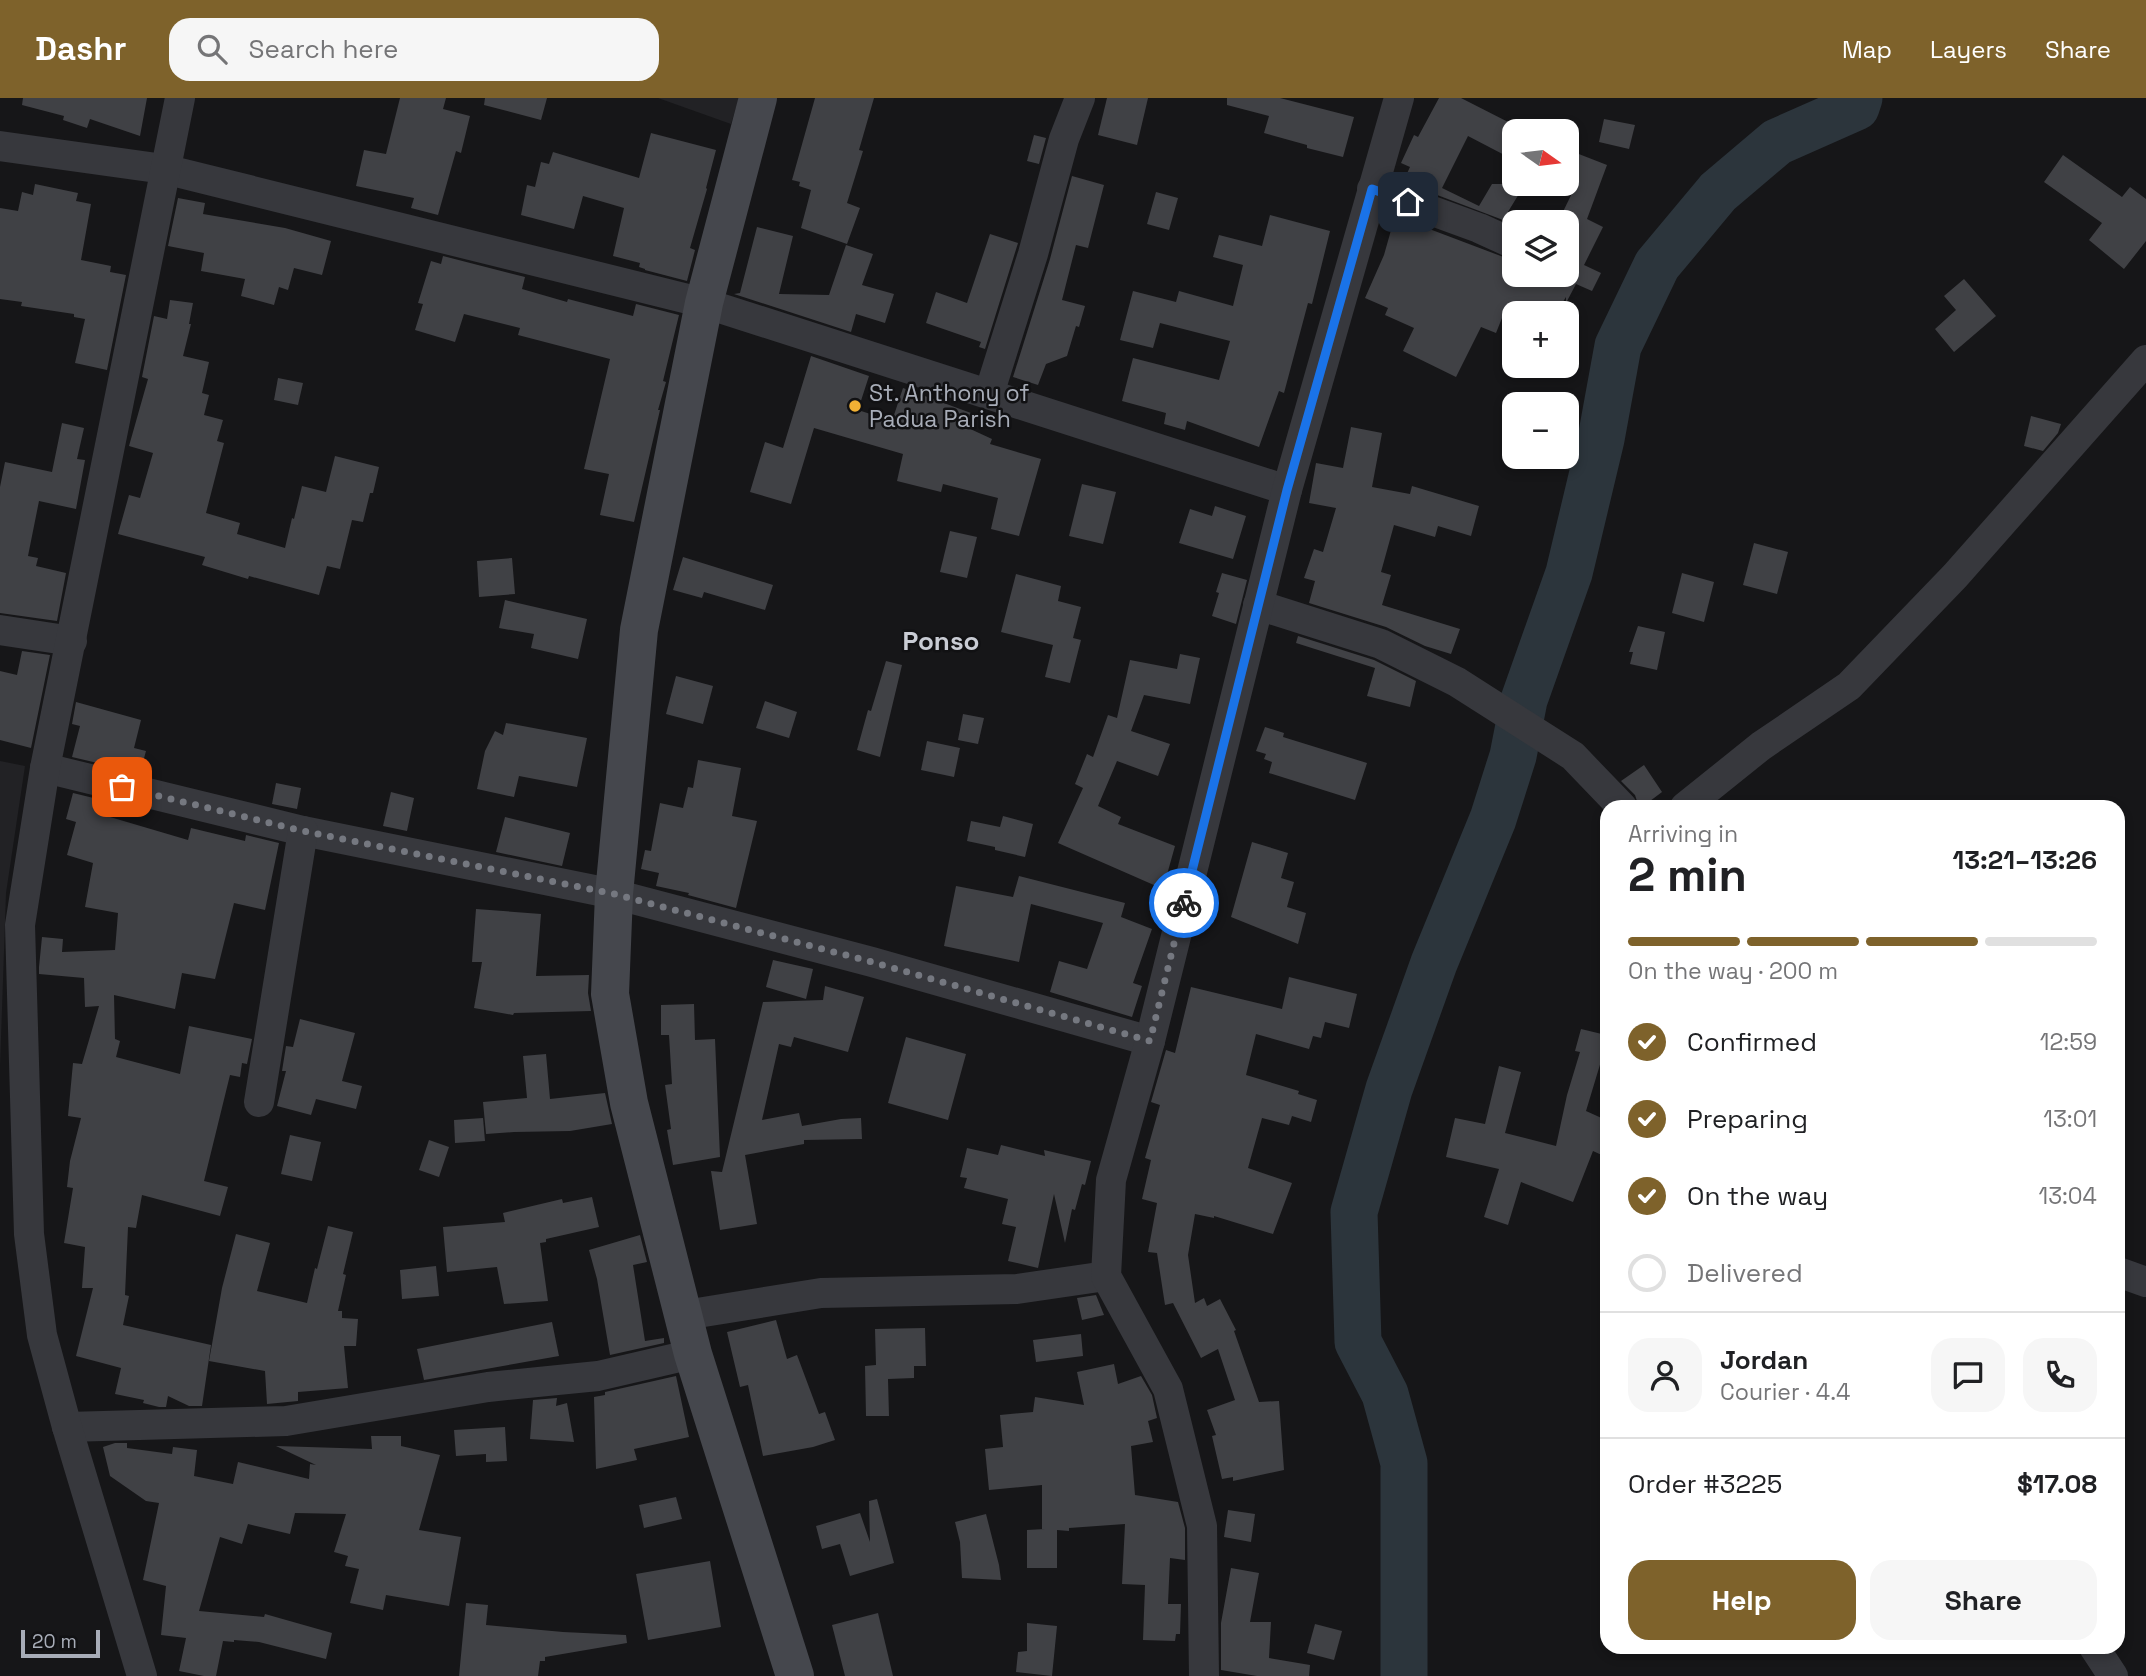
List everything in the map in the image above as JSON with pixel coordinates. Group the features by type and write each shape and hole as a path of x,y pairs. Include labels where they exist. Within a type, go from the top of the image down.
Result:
{"main road":[{"path":"758,98 704,303 639,630 614,894 610,994 629,1103 693,1354 794,1676"}],"street":[{"path":"142,1676 42,1335 29,1234 20,925 45,768 180,98"},
{"path":"989,394 1033,254 1064,139 1080,98"},
{"path":"1204,1676 1202,1525 1168,1389 1106,1276 1111,1180 1150,1041 1287,490 1399,98"},
{"path":"0,146 164,169 704,303 1287,490"},
{"path":"1372,189 1502,239"},
{"path":"1694,800 1761,746 1849,686 1955,576 2146,360"},
{"path":"1258,605 1381,644 1457,682 1573,757 1615,800"},
{"path":"0,630 72,641"},
{"path":"45,768 303,831 614,894 860,959 1150,1041"},
{"path":"259,1102 303,831"},
{"path":"2125,1274 2146,1282"},
{"path":"685,1315 821,1293 1017,1290 1106,1276"},
{"path":"67,1427 286,1420 488,1387 598,1376 693,1354"},
{"path":"2099,1654 2113,1676"}],"shaded area":[{"path":"658,98 739,98 731,124"},
{"path":"0,761 25,766 6,893 0,1067"}],"building":[{"path":"23,98 147,98 140,136 90,119 87,128 63,120 64,116 22,105"},
{"path":"400,98 446,98 443,109 470,116 461,153 456,151 438,215 411,208 414,198 356,186 364,150 386,154"},
{"path":"485,98 547,98 541,120 484,105"},
{"path":"815,98 874,98 859,150 863,151 847,203 860,208 847,244 801,228 811,190 792,180"},
{"path":"1107,98 1148,98 1137,145 1098,135"},
{"path":"1227,98 1280,98 1354,117 1343,157 1264,133 1269,116 1227,105"},
{"path":"1439,98 1461,98 1502,119 1502,154 1468,136 1442,188 1479,206 1492,184 1502,184 1502,196 1518,196 1509,210 1502,210 1502,220 1403,182 1410,167 1401,163 1414,135 1418,137"},
{"path":"1604,119 1635,125 1629,149 1599,142"},
{"path":"651,133 716,150 690,248 695,250 687,281 645,270 639,267 640,263 613,256 624,208 583,196 574,229 521,215 527,185 535,187 541,162 549,164 553,152 639,178"},
{"path":"1034,135 1046,138 1039,164 1027,161"},
{"path":"1579,154 1607,165 1587,219 1603,227 1584,265 1601,273 1592,291 1579,285 1579,210 1564,210 1571,196 1579,196"},
{"path":"2063,155 2122,197 2130,187 2146,199 2146,241 2124,269 2089,240 2102,223 2044,182"},
{"path":"1072,176 1104,185 1088,248 1076,245 1062,300 1085,306 1067,356 1046,364 1038,385 1013,377 1050,259"},
{"path":"35,184 78,193 76,201 91,204 81,260 111,266 110,272 126,275 107,370 75,363 85,319 74,317 74,314 21,306 22,302 0,299 0,208 18,211 22,192 33,195"},
{"path":"1156,192 1178,198 1169,230 1147,224"},
{"path":"178,198 205,203 203,214 285,228 331,241 322,275 294,268 288,290 279,287 274,305 241,296 245,279 201,271 204,253 168,246"},
{"path":"1270,215 1330,231 1312,304 1308,303 1284,393 1279,391 1259,447 1187,421 1185,430 1164,424 1166,413 1122,401 1133,358 1219,380 1230,341 1160,323 1153,348 1120,340 1133,291 1176,302 1179,291 1233,306 1243,265 1213,257 1219,235 1262,246"},
{"path":"1395,216 1502,256 1502,287 1574,287 1567,301 1566,297 1564,301 1502,301 1502,318 1496,333 1481,327 1456,377 1403,351 1414,328 1385,315 1388,308 1365,298 1384,255"},
{"path":"757,227 793,236 779,294 829,295 846,245 873,254 862,285 894,294 885,323 856,314 851,332 734,294 740,293"},
{"path":"990,234 1018,243 985,349 979,347 981,342 926,323 936,292 967,303"},
{"path":"443,256 525,277 522,289 567,302 568,299 633,316 636,304 679,315 634,522 600,515 609,474 584,469 610,359 518,335 520,328 464,314 455,342 415,330 423,304 418,303 431,261 441,264"},
{"path":"1964,279 1996,316 1954,352 1935,329 1956,310 1944,296"},
{"path":"170,300 193,303 183,356 209,362 202,393 209,395 204,415 223,420 217,441 224,443 206,513 240,523 237,534 285,548 302,486 326,492 335,456 379,467 363,522 352,520 340,569 327,566 319,595 249,576 248,579 202,565 205,557 118,534 129,495 140,498 153,453 129,446 148,379 142,377 154,316 167,319"},
{"path":"811,356 869,376 858,410 892,421 903,388 971,413 966,427 992,439 990,444 1041,459 1019,536 991,529 998,498 943,484 941,492 897,481 903,454 814,428 791,504 750,492 765,442 783,448"},
{"path":"278,378 303,383 298,405 274,400"},
{"path":"2031,416 2061,424 2058,433 2043,451 2024,446"},
{"path":"62,423 84,428 77,459 85,460 76,509 39,501 28,556 38,558 36,566 66,573 57,621 0,613 0,487 5,462 52,472"},
{"path":"1351,427 1382,433 1372,487 1410,494 1412,486 1479,506 1471,536 1438,526 1435,537 1394,525 1381,572 1391,575 1382,605 1460,629 1451,654 1425,646 1386,627 1309,603 1315,581 1304,578 1314,549 1323,552 1336,508 1309,503 1316,463 1343,468"},
{"path":"1082,484 1116,492 1103,544 1069,536"},
{"path":"1215,506 1246,516 1233,559 1179,543 1190,509 1212,516"},
{"path":"950,531 977,537 967,578 940,572"},
{"path":"1754,543 1788,552 1777,594 1743,585"},
{"path":"683,557 773,585 765,610 704,592 702,598 673,590"},
{"path":"512,558 515,594 479,597 477,561"},
{"path":"1222,573 1247,580 1236,624 1212,616"},
{"path":"1682,573 1714,582 1704,622 1672,613"},
{"path":"1016,574 1061,586 1058,601 1081,607 1073,638 1081,640 1070,683 1045,677 1053,645 1001,632"},
{"path":"505,600 587,619 578,659 531,648 534,634 499,628"},
{"path":"1638,626 1665,632 1657,670 1630,664 1633,652 1629,652"},
{"path":"1298,636 1374,660 1416,681 1410,707 1367,696 1375,668 1296,643"},
{"path":"22,651 50,655 31,748 0,740 0,671 17,675"},
{"path":"1180,654 1200,658 1190,704 1144,695 1131,731 1170,744 1158,776 1117,761 1098,806 1121,817 1118,824 1175,846 1163,889 1058,843 1083,788 1075,784 1087,754 1093,757 1108,715 1117,718 1130,660 1177,669"},
{"path":"886,661 902,665 880,757 857,750"},
{"path":"676,676 713,686 703,724 666,714"},
{"path":"765,701 797,712 789,738 756,728"},
{"path":"76,702 141,720 134,748 146,751 140,773 72,757 80,726 72,724"},
{"path":"963,714 984,718 978,744 958,740"},
{"path":"506,723 587,738 577,787 519,776 514,797 477,789 485,751 495,731 503,735"},
{"path":"1265,727 1284,733 1283,737 1367,763 1355,800 1269,773 1272,762 1264,759 1266,754 1256,751"},
{"path":"927,741 960,748 954,777 921,770"},
{"path":"698,760 741,768 732,816 757,821 736,908 656,886 659,873 641,869 645,850 651,851 660,803 683,808 688,787 693,788"},
{"path":"1644,765 1662,792 1651,800 1637,800 1621,781"},
{"path":"276,783 301,788 297,809 272,804"},
{"path":"391,792 414,798 407,831 383,826"},
{"path":"73,793 114,803 110,817 188,840 191,828 245,841 246,835 279,843 265,910 234,903 215,979 182,973 175,1009 114,995 115,1039 120,1041 116,1057 180,1074 189,1026 252,1039 247,1064 242,1063 240,1077 230,1075 204,1181 228,1187 220,1216 142,1195 136,1228 128,1227 125,1295 129,1296 123,1325 211,1345 202,1406 189,1406 168,1396 166,1407 159,1407 143,1403 144,1400 115,1394 121,1368 76,1356 93,1288 82,1288 85,1247 64,1243 73,1188 67,1187 70,1161 81,1118 68,1116 73,1063 82,1064 99,1006 85,1007 84,978 39,974 39,967 42,937 63,939 62,952 115,950 118,913 85,907 93,863 67,855 76,822 66,819"},
{"path":"1003,816 1033,824 1025,857 967,841 971,821 1000,827"},
{"path":"505,817 570,833 562,866 496,852"},
{"path":"1252,842 1288,853 1281,878 1294,882 1287,907 1306,913 1298,944 1231,917"},
{"path":"1019,876 1125,903 1121,917 1152,929 1133,983 1142,986 1132,1017 1050,992 1059,961 1087,969 1103,923 1031,904 1019,962 944,946 956,886 1013,897"},
{"path":"476,909 541,914 536,976 589,975 591,1011 513,1015 474,1008 482,962 472,962"},
{"path":"773,960 813,969 806,999 766,987"},
{"path":"1289,977 1357,994 1349,1028 1325,1022 1321,1038 1313,1036 1309,1049 1256,1034 1246,1075 1299,1091 1298,1094 1317,1100 1311,1122 1292,1116 1289,1125 1262,1118 1248,1168 1292,1183 1273,1234 1214,1216 1195,1214 1188,1255 1195,1303 1204,1298 1207,1306 1220,1299 1236,1330 1234,1331 1259,1402 1279,1401 1284,1470 1233,1481 1233,1477 1222,1479 1212,1436 1216,1435 1207,1410 1235,1400 1218,1349 1201,1358 1173,1303 1165,1305 1157,1253 1148,1252 1157,1203 1142,1199 1151,1160 1145,1158 1160,1105 1151,1102 1166,1050 1175,1053 1191,987 1282,1009"},
{"path":"825,986 864,997 848,1052 794,1037 791,1047 779,1044 762,1120 799,1113 802,1126 861,1118 862,1139 804,1140 804,1144 745,1155 757,1224 720,1230 711,1171 722,1172 763,1002 823,1000"},
{"path":"694,1004 695,1040 715,1039 720,1157 673,1165 667,1130 671,1129 665,1085 672,1084 669,1035 661,1035 661,1005"},
{"path":"300,1019 355,1033 342,1081 362,1086 356,1109 316,1099 311,1115 277,1106 286,1071 282,1071 286,1046 293,1047"},
{"path":"1581,1029 1600,1034 1600,1065 1586,1111 1600,1117 1600,1154 1593,1151 1573,1202 1521,1182 1508,1225 1484,1217 1499,1169 1446,1157 1455,1118 1485,1124 1499,1066 1521,1072 1505,1133 1556,1146 1580,1052 1575,1051"},
{"path":"906,1037 966,1054 948,1120 888,1103"},
{"path":"546,1054 550,1099 605,1093 612,1124 570,1131 486,1134 483,1102 527,1098 523,1056"},
{"path":"483,1118 485,1141 455,1143 454,1120"},
{"path":"290,1135 321,1142 312,1181 281,1174"},
{"path":"429,1140 449,1147 439,1177 419,1170"},
{"path":"1001,1145 1045,1156 1044,1150 1091,1161 1085,1185 1082,1184 1075,1210 1072,1209 1065,1243 1054,1194 1038,1268 1008,1261 1016,1227 1002,1224 1008,1199 964,1188 967,1178 960,1177 967,1148 998,1155"},
{"path":"592,1197 599,1227 546,1239 546,1242 540,1243 548,1301 504,1304 497,1267 447,1272 443,1227 505,1222 503,1213 562,1199 563,1203"},
{"path":"328,1226 353,1232 338,1311 342,1311 342,1318 358,1319 356,1346 344,1346 348,1388 298,1392 298,1401 267,1404 265,1371 209,1361 222,1288 236,1234 270,1243 257,1291 307,1303"},
{"path":"640,1235 647,1262 633,1265 645,1341 664,1338 664,1343 610,1355 597,1279 589,1250"},
{"path":"436,1266 439,1296 402,1299 400,1270"},
{"path":"1096,1295 1104,1315 1082,1320 1077,1298"},
{"path":"776,1320 787,1359 797,1355 819,1414 825,1412 835,1440 763,1456 748,1385 740,1387 727,1332"},
{"path":"552,1322 559,1356 424,1380 417,1349"},
{"path":"925,1328 926,1366 914,1366 914,1378 888,1379 889,1416 866,1416 865,1366 876,1365 875,1329"},
{"path":"1081,1334 1083,1356 1036,1362 1033,1340"},
{"path":"1114,1364 1118,1384 1141,1376 1152,1395 1157,1418 1148,1421 1153,1442 1131,1446 1135,1495 1178,1502 1185,1528 1185,1560 1170,1558 1168,1604 1181,1604 1180,1634 1176,1634 1175,1641 1143,1640 1145,1585 1122,1584 1125,1524 1057,1530 1057,1568 1027,1568 1027,1530 1045,1529 1042,1529 1042,1485 989,1490 985,1449 1003,1447 1000,1415 1033,1412 1035,1397 1084,1405 1077,1372"},
{"path":"676,1376 689,1437 634,1449 637,1460 596,1469 594,1397 605,1395 605,1392"},
{"path":"557,1398 556,1406 567,1403 574,1442 530,1439 533,1400"},
{"path":"505,1427 507,1461 486,1462 486,1454 456,1456 454,1430"},
{"path":"371,1436 401,1436 401,1446 440,1455 419,1530 461,1537 449,1606 386,1595 383,1610 350,1603 359,1569 345,1566 348,1556 334,1552 346,1514 295,1513 290,1534 248,1524 242,1544 220,1537 199,1611 264,1617 265,1614 332,1633 326,1659 259,1642 234,1640 223,1641 216,1676 179,1671 186,1638 161,1635 166,1586 143,1580 159,1503 146,1501 110,1476 103,1447 127,1443 127,1448 172,1454 173,1447 197,1450 194,1476 233,1484 238,1462 309,1479 310,1464 316,1465 276,1446 372,1449"},
{"path":"676,1497 682,1519 644,1528 639,1505"},
{"path":"877,1499 894,1563 850,1576 840,1544 822,1549 816,1526 860,1513 870,1542 869,1501"},
{"path":"1228,1510 1255,1514 1251,1542 1224,1537"},
{"path":"986,1514 1001,1580 962,1578 960,1542 955,1522"},
{"path":"710,1561 721,1627 648,1640 636,1574"},
{"path":"1231,1568 1259,1573 1250,1622 1271,1622 1269,1658 1310,1665 1309,1676 1257,1676 1221,1670 1221,1623"},
{"path":"466,1603 488,1605 486,1625 626,1635 627,1643 545,1657 545,1661 540,1661 538,1676 459,1676"},
{"path":"878,1613 893,1676 845,1676 832,1625"},
{"path":"1027,1623 1057,1626 1052,1676 1016,1672 1018,1652 1027,1651"},
{"path":"1315,1624 1342,1631 1334,1660 1307,1653"}],"waterway":[{"path":"1404,1676 1404,1463 1385,1394 1358,1342 1354,1212 1389,1089 1434,963 1493,819 1513,756 1524,700 1569,573 1601,439 1618,346 1657,265 1718,192 1777,142 1856,107 1859,98"}],"way so far":[{"path":"122,787 303,831 614,894 872,962 1150,1041 1184,903"}],"place":[{"name":"St. Anthony of Padua Parish","path":"855,406"}],"district":[{"name":"Ponso","path":"941,641"}],"route":[{"path":"1184,903 1287,490 1372,189 1408,202"}]}
